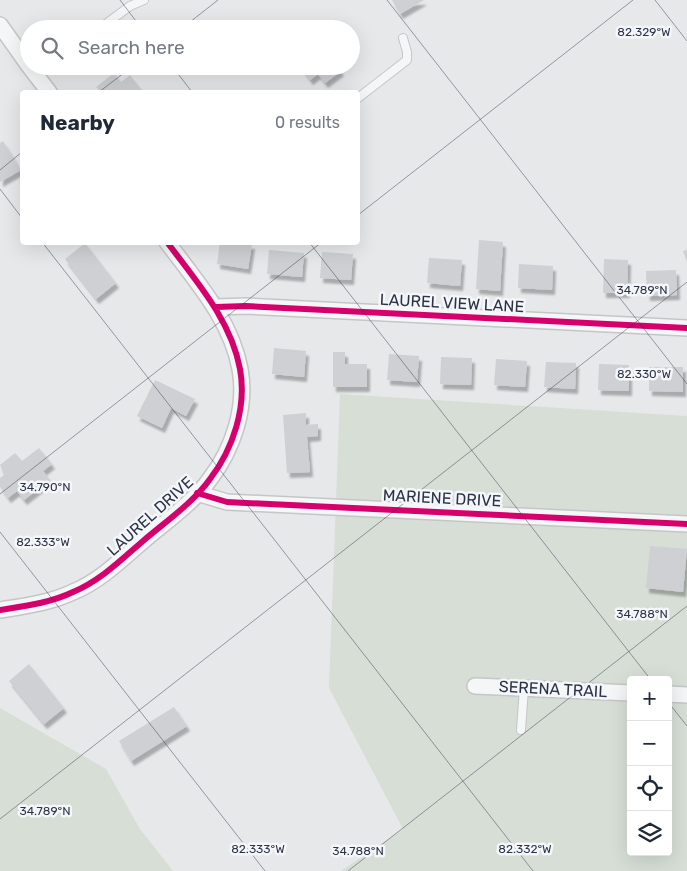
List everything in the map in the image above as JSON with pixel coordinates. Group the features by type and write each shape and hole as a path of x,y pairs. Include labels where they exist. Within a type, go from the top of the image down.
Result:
{"street":[{"path":"0,25 20,53"},
{"path":"36,75 47,90"},
{"name":"LAUREL DRIVE","path":"0,610 55,599 93,582 197,493 210,480 224,458 238,421 240,406 240,370 236,352 216,307 169,245"},
{"name":"LAUREL VIEW LANE","path":"216,307 246,306 687,328"},
{"name":"MARIENE DRIVE","path":"197,493 227,502 687,524"},
{"name":"SERENA TRAIL","path":"475,686 627,693"},
{"path":"672,694 687,695"}],"lane":[{"path":"111,20 130,6 144,0"},
{"path":"360,96 407,60 408,52 403,38"},
{"path":"521,730 524,688"}],"shaded area":[{"path":"340,394 687,416 687,871 341,871 403,829 329,688"},
{"path":"0,708 106,769 140,829 173,871 0,871"}],"building":[{"path":"392,0 424,0 400,14"},
{"path":"111,75 116,75 121,82 130,75 141,90 99,90 96,87"},
{"path":"306,75 317,75 310,80"},
{"path":"319,75 336,75 325,83"},
{"path":"3,141 20,171 0,182 0,143"},
{"path":"479,240 503,242 500,291 476,289"},
{"path":"82,245 87,245 116,283 96,299 65,259"},
{"path":"220,245 252,245 248,269 217,264"},
{"path":"269,250 304,253 302,277 267,274"},
{"path":"687,250 687,262 683,251"},
{"path":"322,252 353,254 351,280 320,278"},
{"path":"429,258 462,260 460,286 427,283"},
{"path":"604,259 628,260 627,293 603,293"},
{"path":"519,264 553,266 552,290 518,288"},
{"path":"676,270 677,295 647,296 646,271"},
{"path":"274,348 306,351 304,377 272,374"},
{"path":"333,352 345,352 345,364 367,364 367,387 333,387"},
{"path":"389,354 419,356 417,382 387,380"},
{"path":"441,357 472,358 471,385 440,384"},
{"path":"496,359 527,361 525,387 494,385"},
{"path":"546,362 576,363 575,389 544,387"},
{"path":"599,364 629,365 629,391 598,390"},
{"path":"649,367 683,367 683,392 649,391"},
{"path":"155,380 195,399 186,416 171,408 162,428 137,416"},
{"path":"306,413 306,425 318,424 318,436 307,437 310,472 287,473 283,415"},
{"path":"39,448 52,464 43,471 50,480 24,500 17,491 8,498 0,487 0,478 4,475 0,465 15,453 22,461"},
{"path":"650,546 687,549 683,592 646,588"},
{"path":"29,664 64,708 44,724 9,681"},
{"path":"174,707 187,726 131,761 119,741"}],"cycle path":[{"path":"0,610 37,604 64,596 101,576 195,496 210,479 225,454 240,413 242,398 240,369 229,334 221,318 169,245"},
{"path":"216,307 246,306 687,328"},
{"path":"197,493 227,502 687,524"}]}
